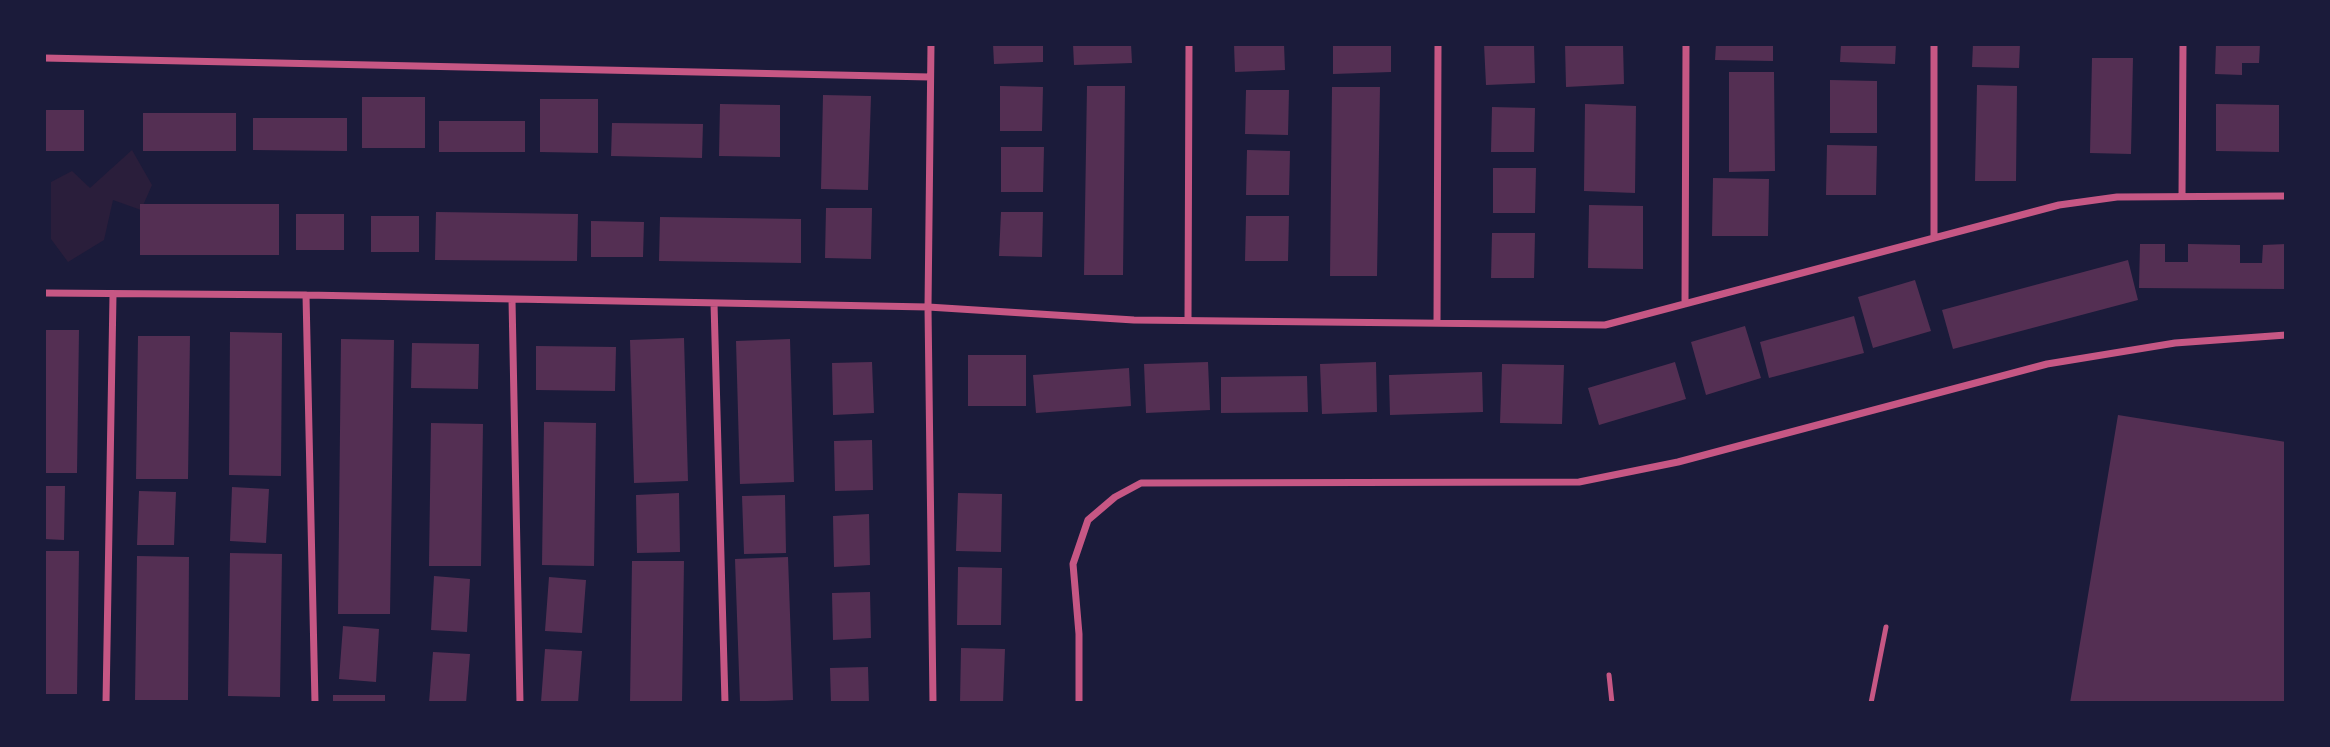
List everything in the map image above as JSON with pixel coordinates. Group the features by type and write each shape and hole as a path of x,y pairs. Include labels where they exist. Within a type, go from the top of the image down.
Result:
{"street":[{"path":"931,44 928,307 933,703"},
{"path":"1188,320 1189,44"},
{"path":"1437,323 1438,44"},
{"path":"1685,304 1686,44"},
{"path":"1934,44 1934,238"},
{"path":"2182,195 2183,44"},
{"path":"44,58 930,77"},
{"path":"44,293 306,295 928,307 1134,320 1605,325 2088,200 2182,195 2286,195"},
{"path":"106,703 113,295"},
{"path":"306,295 315,703"},
{"path":"512,300 520,703"},
{"path":"714,303 725,703"},
{"path":"1079,703 1080,634 1073,564 1088,520 1115,497 1141,483 1579,482 1678,463 2047,364 2175,343 2286,335"}],"lane":[{"path":"1871,703 1886,627"},
{"path":"1609,675 1612,703"}],"shaded area":[{"path":"132,150 152,185 141,210 113,200 104,240 68,262 51,239 51,182 72,171 90,188"}],"building":[{"path":"993,44 1043,44 1043,62 994,64"},
{"path":"1073,44 1131,44 1132,63 1074,65"},
{"path":"1234,44 1284,44 1285,70 1235,72"},
{"path":"1333,44 1391,44 1391,72 1333,74"},
{"path":"1484,44 1534,44 1535,83 1486,85"},
{"path":"1565,44 1623,44 1624,84 1566,87"},
{"path":"1716,44 1773,44 1773,61 1715,60"},
{"path":"1841,44 1896,44 1895,64 1840,62"},
{"path":"1973,44 2020,44 2019,68 1972,67"},
{"path":"2216,44 2260,44 2259,63 2242,63 2242,75 2215,74"},
{"path":"2092,58 2133,58 2131,154 2090,153"},
{"path":"1729,72 1774,72 1775,171 1729,172"},
{"path":"1830,80 1877,81 1877,133 1830,133"},
{"path":"1977,85 2017,86 2016,181 1975,181"},
{"path":"1000,86 1043,87 1042,131 1000,131"},
{"path":"1087,86 1125,86 1123,275 1084,275"},
{"path":"1332,87 1380,87 1377,276 1330,276"},
{"path":"1246,90 1289,90 1288,135 1245,134"},
{"path":"823,95 871,96 868,190 821,189"},
{"path":"362,97 425,97 425,148 362,148"},
{"path":"540,99 598,99 598,153 540,152"},
{"path":"720,104 780,105 780,157 719,156"},
{"path":"1585,104 1636,106 1635,193 1584,191"},
{"path":"2216,104 2279,105 2279,152 2216,151"},
{"path":"1492,107 1535,108 1534,152 1491,152"},
{"path":"44,110 84,110 84,151 44,151"},
{"path":"143,113 236,113 236,151 143,151"},
{"path":"253,118 347,118 347,151 253,150"},
{"path":"439,121 525,121 525,152 439,152"},
{"path":"612,123 703,124 702,158 611,156"},
{"path":"1827,145 1877,146 1876,195 1826,195"},
{"path":"1001,147 1044,147 1043,192 1001,192"},
{"path":"1247,150 1290,151 1289,195 1246,195"},
{"path":"1493,168 1536,168 1535,213 1493,213"},
{"path":"1713,178 1769,179 1768,236 1712,236"},
{"path":"140,204 279,204 279,255 140,255"},
{"path":"1589,205 1643,206 1643,269 1588,268"},
{"path":"826,208 872,208 871,259 825,258"},
{"path":"436,212 578,214 577,261 435,260"},
{"path":"1001,212 1043,212 1042,257 999,256"},
{"path":"296,214 344,214 344,250 296,250"},
{"path":"371,216 419,216 419,252 371,252"},
{"path":"1246,216 1289,216 1288,261 1245,261"},
{"path":"660,217 801,219 801,263 659,261"},
{"path":"591,221 644,222 643,257 591,257"},
{"path":"1492,233 1535,233 1534,278 1491,278"},
{"path":"2140,244 2165,244 2165,262 2188,262 2188,244 2240,245 2240,263 2262,263 2263,245 2286,244 2286,289 2139,288"},
{"path":"2128,260 2138,300 1953,349 1942,310"},
{"path":"1915,280 1931,331 1873,348 1858,297"},
{"path":"1854,316 1864,353 1769,378 1760,342"},
{"path":"1745,326 1761,378 1706,395 1691,342"},
{"path":"44,330 79,330 77,473 44,473"},
{"path":"230,332 282,333 281,476 229,475"},
{"path":"138,336 190,336 188,479 136,479"},
{"path":"684,338 688,481 634,483 630,340"},
{"path":"341,339 394,340 390,614 338,614"},
{"path":"790,339 794,482 740,484 736,341"},
{"path":"412,343 479,344 478,389 411,388"},
{"path":"536,346 616,347 615,391 536,390"},
{"path":"968,355 1026,355 1026,406 968,406"},
{"path":"872,362 874,413 833,415 832,363"},
{"path":"1208,362 1210,410 1146,413 1144,364"},
{"path":"1376,362 1377,412 1322,414 1320,364"},
{"path":"1675,362 1686,399 1599,425 1588,388"},
{"path":"1502,364 1564,365 1562,424 1500,423"},
{"path":"1129,368 1131,406 1036,413 1033,375"},
{"path":"1482,372 1483,412 1390,415 1389,375"},
{"path":"1307,376 1308,412 1221,413 1221,377"},
{"path":"2118,415 2286,442 2286,703 2070,703"},
{"path":"544,422 596,423 594,566 542,565"},
{"path":"431,423 483,424 481,566 429,566"},
{"path":"872,440 873,490 835,491 834,441"},
{"path":"44,486 65,486 64,540 44,539"},
{"path":"232,487 269,489 266,543 230,541"},
{"path":"139,491 176,492 174,545 137,545"},
{"path":"679,493 680,552 637,553 636,495"},
{"path":"958,493 1002,494 1001,552 956,551"},
{"path":"785,495 786,553 744,554 742,496"},
{"path":"869,514 870,565 834,567 833,516"},
{"path":"44,551 79,551 77,694 44,694"},
{"path":"230,553 282,554 280,697 228,696"},
{"path":"137,556 189,557 188,700 135,700"},
{"path":"788,557 793,700 740,702 735,559"},
{"path":"632,561 684,561 682,703 630,703"},
{"path":"958,567 1002,568 1001,625 957,625"},
{"path":"434,576 470,579 467,632 431,630"},
{"path":"549,577 586,580 582,633 545,631"},
{"path":"870,592 871,638 833,640 832,593"},
{"path":"343,626 379,629 376,682 339,679"},
{"path":"961,648 1005,649 1003,703 960,703"},
{"path":"545,649 582,651 578,703 541,702"},
{"path":"433,652 470,654 466,703 429,703"},
{"path":"868,667 869,703 831,703 830,668"},
{"path":"333,695 385,695 385,703 333,703"}]}
